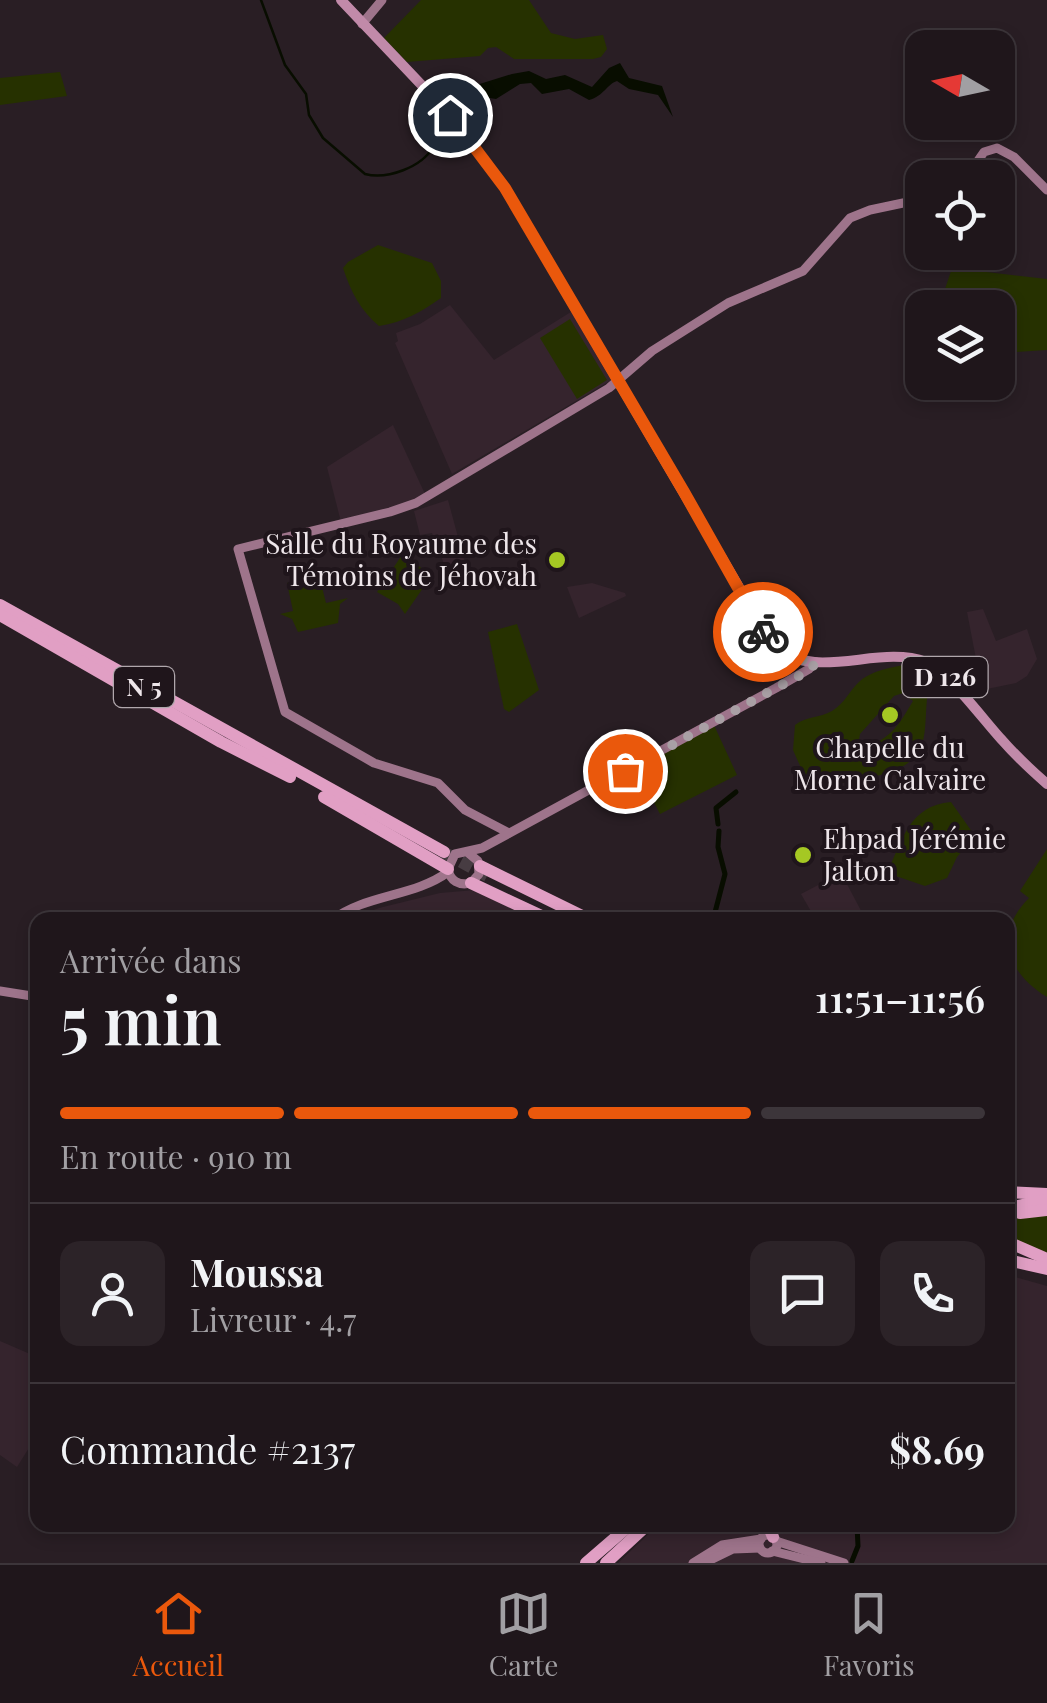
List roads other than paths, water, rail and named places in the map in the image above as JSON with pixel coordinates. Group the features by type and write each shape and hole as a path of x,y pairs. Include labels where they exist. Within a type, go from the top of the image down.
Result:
{"highway":[{"name":"N 5","path":"0,605 288,772 451,859"},
{"name":"N 5","path":"0,615 221,742 288,772"},
{"path":"479,863 574,912"},
{"path":"548,912 490,880 559,912"},
{"path":"471,882 533,912"},
{"path":"1015,1195 1047,1198"},
{"path":"1015,1206 1047,1198"},
{"path":"1015,1215 1047,1210"},
{"path":"1015,1249 1045,1264"},
{"path":"1015,1261 1045,1264"},
{"path":"590,1563 624,1532"},
{"path":"606,1563 639,1532"}],"main road":[{"path":"341,0 453,118 505,188 768,641 786,656 816,662"},
{"name":"D 126","path":"816,662 891,658 916,659 935,666 1047,784"}],"street":[{"path":"362,24 382,0"},
{"path":"978,160 984,152 997,148 1014,157 1047,190"},
{"path":"509,834 465,810 438,783 374,763 285,712 238,548 416,503 585,403 652,351 728,303 803,271 850,218 905,203"},
{"path":"345,912 421,886 451,859 509,834 810,670 816,662"},
{"path":"451,859 456,882 471,882 479,874 482,848"},
{"path":"451,859 479,863"},
{"path":"0,991 30,997"},
{"path":"693,1563 722,1545 767,1538 844,1563"},
{"path":"704,1563 767,1538 822,1563"}],"waterway":[{"path":"261,0 285,65 306,94 309,115 323,138 365,174 393,173 412,166 433,147 440,122 449,119"},
{"path":"718,824 716,808 736,792"},
{"path":"715,912 725,874 718,847 719,831"},
{"path":"852,1561 858,1546 857,1532"}],"tunnel":[{"path":"445,853 489,877"}],"place":[{"name":"Salle du Royaume des Témoins de Jéhovah","path":"557,560"},
{"name":"Chapelle du Morne Calvaire","path":"890,715"},
{"name":"Ehpad Jérémie Jalton","path":"803,855"}]}
